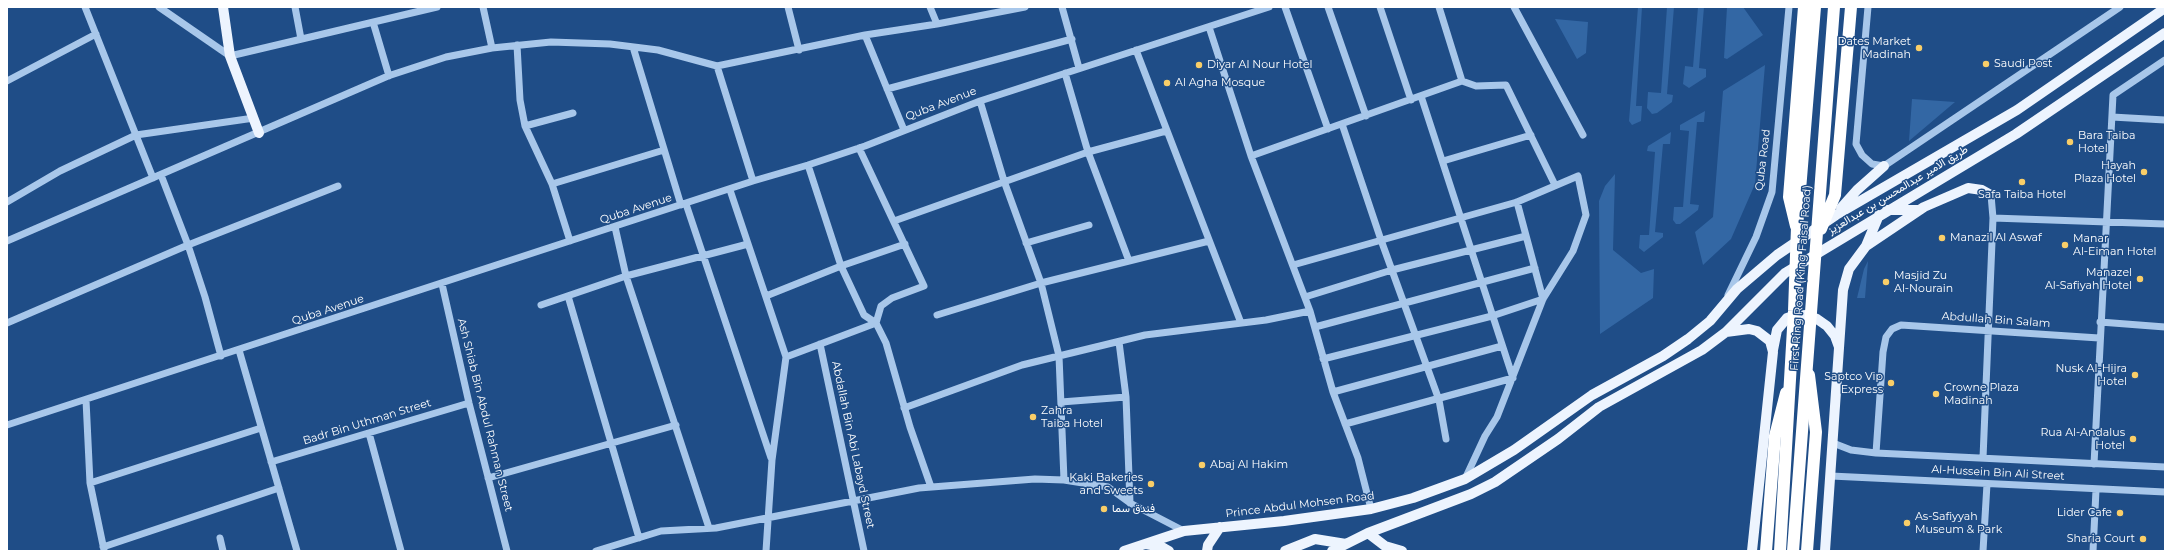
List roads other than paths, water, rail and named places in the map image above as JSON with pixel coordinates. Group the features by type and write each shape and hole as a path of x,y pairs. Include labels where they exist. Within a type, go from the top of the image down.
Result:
{"highway":[{"path":"1797,227 1789,197 1804,7"},
{"name":"First Ring Road (King Faisal Road)","path":"1780,551 1797,227 1815,7"},
{"name":"First Ring Road (King Faisal Road)","path":"1793,551 1834,7"},
{"path":"1817,237 1836,195 1851,7"},
{"path":"1807,551 1816,432 1808,361"},
{"path":"1766,551 1775,436 1790,380"}],"main road":[{"path":"223,7 230,56 259,133"},
{"name":"طريق الامير عبدالمحسن بن عبدالعزيز","path":"1464,479 1514,450 1592,395 1669,352 1710,321 1737,289 1777,255 1836,215 2018,110 2165,8"},
{"name":"طريق الامير عبدالمحسن بن عبدالعزيز","path":"1368,533 1471,494 1522,464 1599,407 1683,362 1726,332 1785,273 2027,127 2165,33"},
{"path":"1836,215 1857,190 1884,166"},
{"path":"1866,246 1920,210 1968,188 1982,190 1992,195"},
{"path":"1825,551 1840,359 1843,290 1849,270 1866,246 1883,213 1920,210"},
{"path":"1752,551 1773,352 1778,330 1782,322 1793,316 1806,316 1817,319 1827,326 1835,336 1839,347 1840,359"},
{"path":"1726,332 1749,329 1757,331 1770,341 1773,352"},
{"name":"Prince Abdul Mohsen Road","path":"1124,551 1184,531 1284,521 1371,509 1413,498 1464,479"},
{"path":"1207,551 1208,545 1220,527"},
{"path":"1332,551 1368,533 1385,546 1402,551"},
{"path":"1285,551 1315,539 1346,544"},
{"path":"1144,544 1162,547 1169,551"}],"street":[{"path":"85,7 153,178"},
{"path":"159,7 230,56 373,22 420,9 437,7"},
{"path":"295,7 301,39"},
{"path":"483,7 492,48"},
{"path":"788,7 799,50"},
{"path":"930,7 937,24"},
{"path":"7,241 389,76 446,58 492,48 551,42 658,50 717,66 865,35 937,24 1025,7"},
{"path":"1062,7 1079,68"},
{"name":"Quba Avenue","path":"7,425 754,181 808,165 859,148 980,101 1269,7"},
{"path":"1285,7 1328,129"},
{"path":"1328,7 1366,116"},
{"path":"1380,7 1411,100"},
{"path":"1439,7 1462,82"},
{"path":"1514,7 1583,135"},
{"name":"Quba Road","path":"1722,307 1756,237 1772,192 1789,7"},
{"path":"1868,7 1856,144 1862,155 1872,164 1884,166 2120,7"},
{"path":"373,22 389,76"},
{"path":"1209,27 1251,156 1310,311 1332,392 1358,458 1371,509"},
{"path":"7,80 96,34"},
{"path":"865,35 904,130"},
{"path":"887,89 1072,39"},
{"path":"517,45 520,100 525,126 552,184 570,241"},
{"path":"632,47 664,150 704,255 772,460"},
{"path":"1136,50 1241,323"},
{"path":"2094,464 2099,338 2113,95 2165,60"},
{"path":"717,66 754,181"},
{"path":"1065,73 1088,152 1129,261"},
{"path":"1251,156 1462,82 1476,86 1506,85 1555,185"},
{"path":"1421,96 1513,378"},
{"path":"980,101 1004,181 1041,283 1059,356 1064,480"},
{"path":"525,126 573,113"},
{"path":"2112,117 2165,120"},
{"path":"7,201 60,171 136,135 254,118"},
{"path":"1342,124 1381,240 1439,400 1446,439"},
{"path":"894,220 1088,152 1166,131"},
{"path":"1443,161 1530,136"},
{"path":"859,148 924,286 892,298 881,306 876,323"},
{"path":"552,184 664,150"},
{"path":"808,165 841,266 864,315 876,323 886,343 904,408 931,487"},
{"path":"161,175 188,245 205,297 221,356"},
{"path":"1293,265 1517,202 1578,176 1586,215 1573,250 1543,299 1497,417 1485,436 1464,479"},
{"path":"7,323 188,245 338,186"},
{"path":"730,190 786,357 772,460 766,551"},
{"path":"1983,458 1993,218 1992,195"},
{"path":"1517,202 1543,299"},
{"path":"1993,218 2165,224"},
{"path":"1026,242 1089,225"},
{"path":"615,227 626,276 709,528"},
{"path":"1305,297 1392,270 1526,236"},
{"path":"937,315 1041,283 1209,241"},
{"path":"541,305 626,276 748,244"},
{"path":"766,296 841,266 905,244"},
{"path":"1315,327 1534,268"},
{"name":"Ash Shiab Bin Abdul Rahman Street","path":"442,284 469,403 507,551"},
{"path":"568,296 613,444 639,538"},
{"path":"1323,359 1492,316 1543,299"},
{"path":"904,408 1022,365 1145,335 1266,320 1310,311"},
{"path":"2100,322 2165,327"},
{"path":"786,357 876,323"},
{"name":"Abdullah Bin Salam","path":"1876,453 1882,352 1886,337 1892,329 1901,325 2099,338"},
{"path":"1119,342 1126,397 1130,503"},
{"name":"Abdallah Bin Abi Labayd Street","path":"820,344 864,551"},
{"path":"1332,392 1427,365 1502,346"},
{"path":"239,350 297,551"},
{"path":"1345,424 1439,400 1513,378"},
{"path":"1061,402 1126,397"},
{"path":"86,400 90,483 104,549 279,488"},
{"name":"Badr Bin Uthman Street","path":"271,462 469,403"},
{"path":"488,478 676,425"},
{"path":"90,483 261,428"},
{"path":"369,433 401,551"},
{"name":"Al-Hussein Bin Ali Street","path":"1833,443 1851,450 1876,453 2165,467"},
{"name":"Al-Hussein Bin Ali Street","path":"1831,476 2096,490 2165,492"},
{"path":"596,551 661,531 709,528 854,500 931,487 1035,479 1064,480 1108,487 1130,503 1184,531"},
{"path":"1983,551 1987,484"},
{"path":"2093,551 2096,490"},
{"path":"220,538 223,551"}],"place":[{"name":"Dates Market Madinah","path":"1919,48"},
{"name":"Saudi Post","path":"1986,64"},
{"name":"Diyar Al Nour Hotel","path":"1199,65"},
{"name":"Al Agha Mosque","path":"1167,83"},
{"name":"Bara Taiba Hotel","path":"2070,142"},
{"name":"Hayah Plaza Hotel","path":"2144,172"},
{"name":"Safa Taiba Hotel","path":"2022,182"},
{"name":"Manazil Al Aswaf","path":"1942,238"},
{"name":"Manar Al-Eiman Hotel","path":"2065,245"},
{"name":"Manazel Al-Safiyah Hotel","path":"2140,279"},
{"name":"Masjid Zu Al-Nourain","path":"1886,282"},
{"name":"Nusk Al-Hijra Hotel","path":"2135,375"},
{"name":"Saptco Vip Express","path":"1891,383"},
{"name":"Crowne Plaza Madinah","path":"1936,394"},
{"name":"Zahra Taiba Hotel","path":"1033,417"},
{"name":"Rua Al-Andalus Hotel","path":"2133,439"},
{"name":"Abaj Al Hakim","path":"1202,465"},
{"name":"Kaki Bakeries and Sweets","path":"1151,484"},
{"name":"فندق سما","path":"1104,509"},
{"name":"Lider Cafe","path":"2120,513"},
{"name":"As-Safiyyah Museum & Park","path":"1907,523"},
{"name":"Sharia Court","path":"2143,539"}]}
